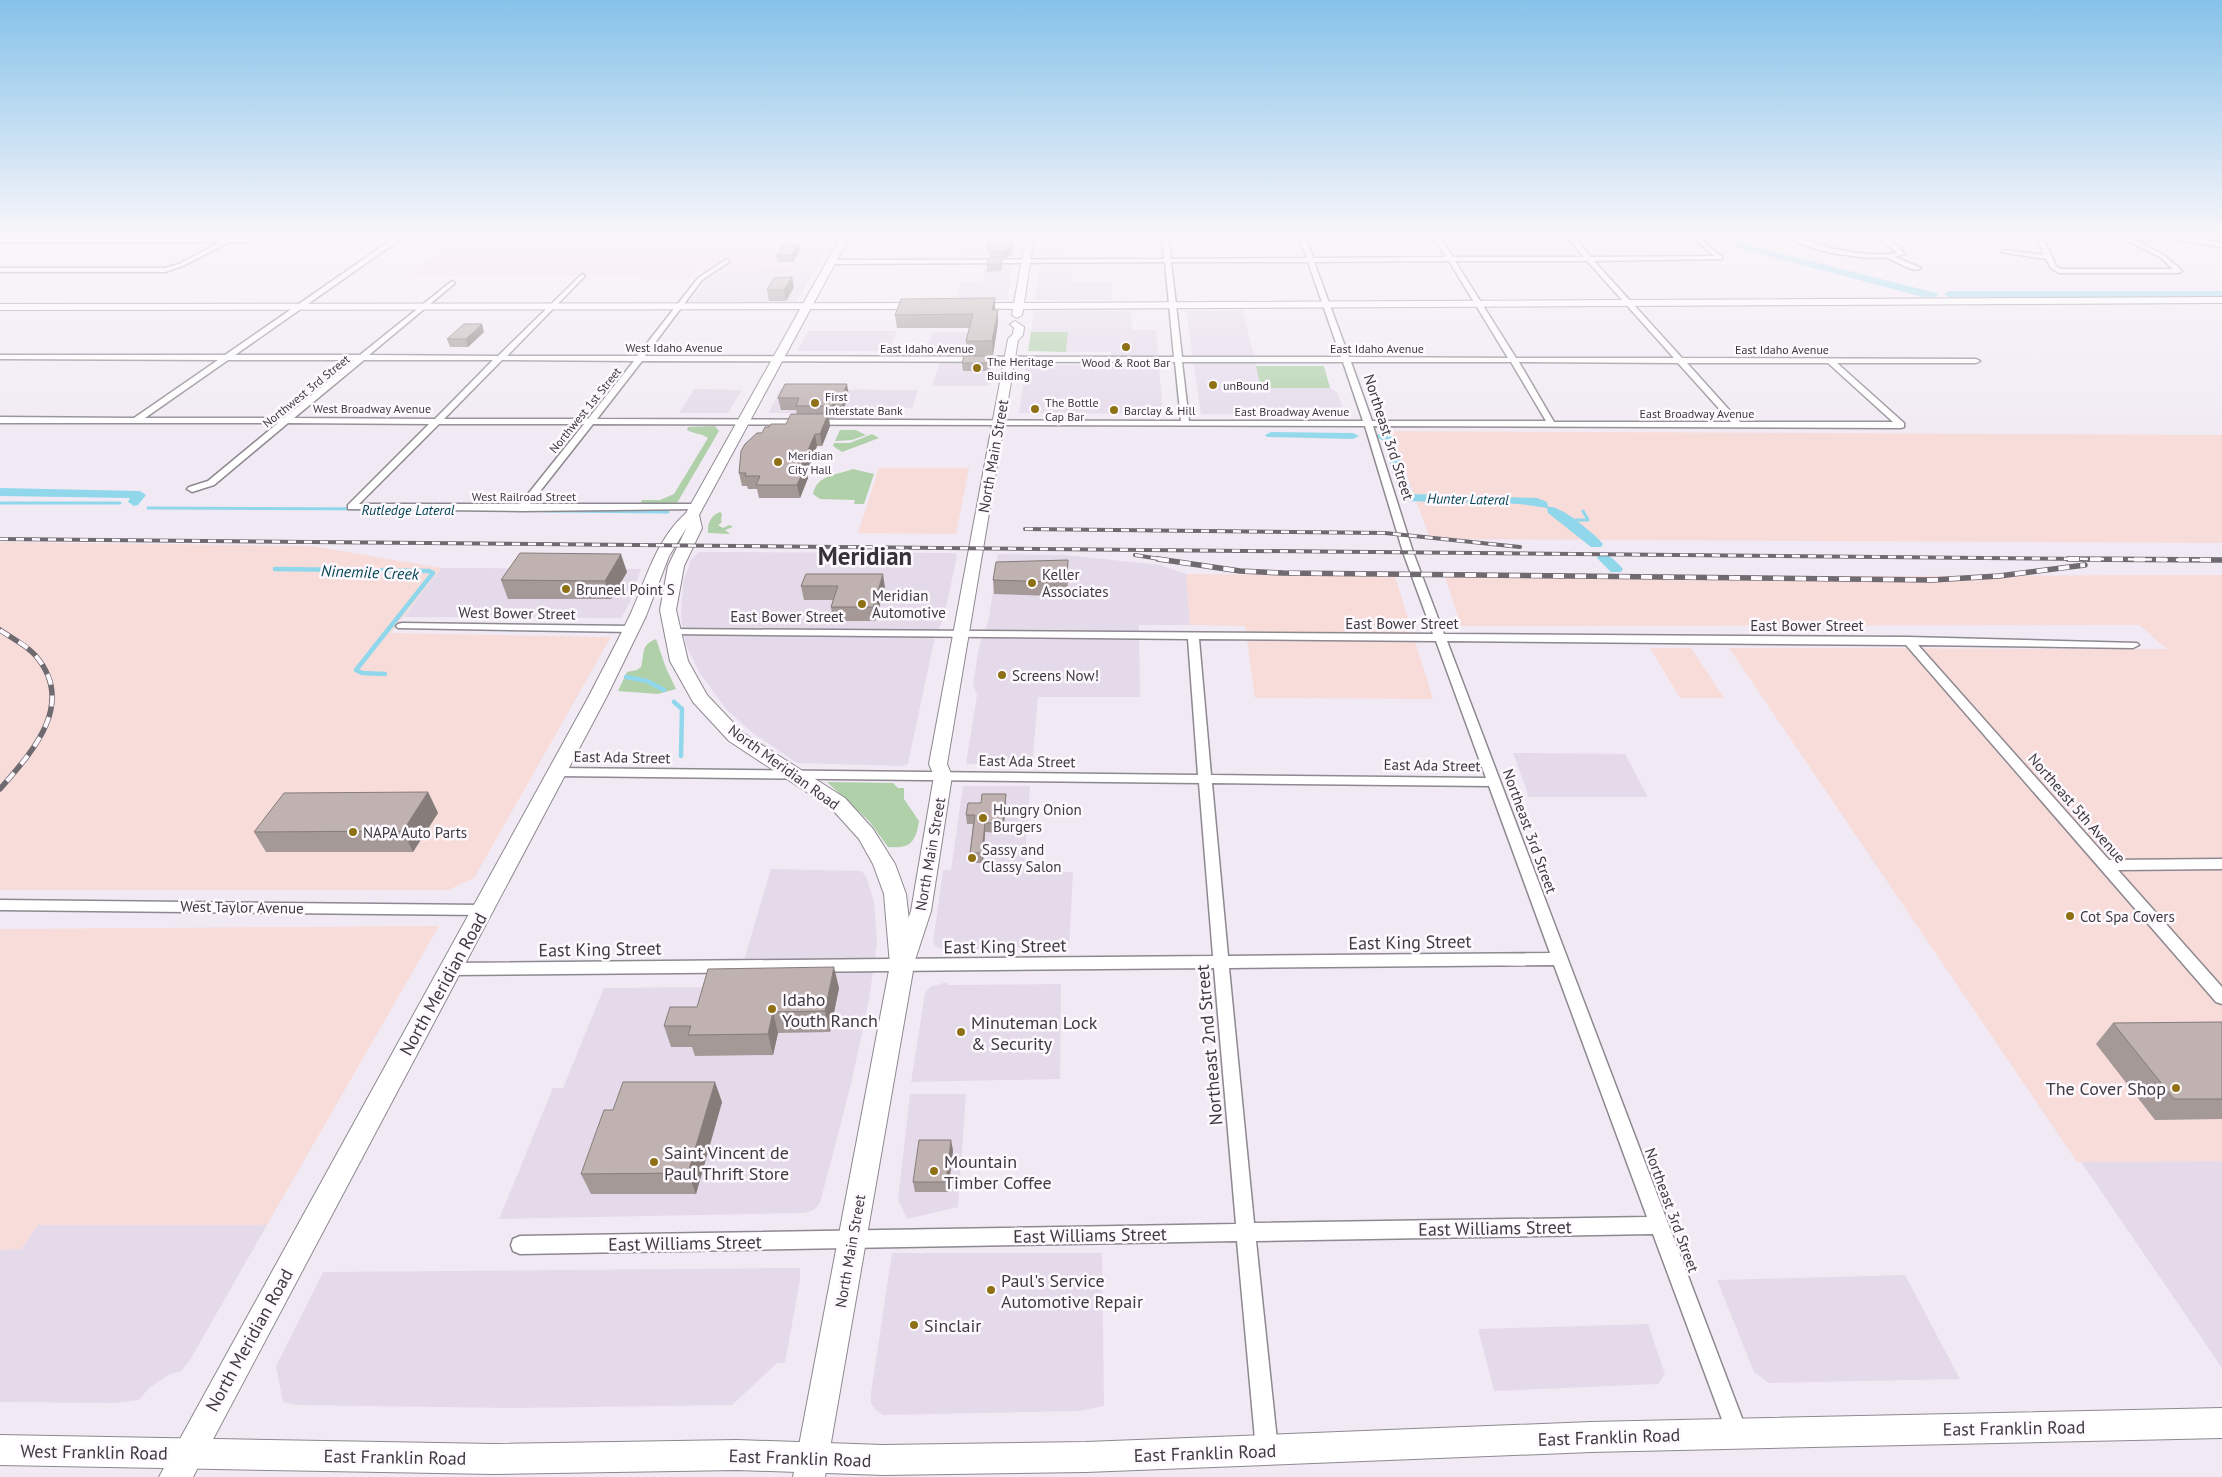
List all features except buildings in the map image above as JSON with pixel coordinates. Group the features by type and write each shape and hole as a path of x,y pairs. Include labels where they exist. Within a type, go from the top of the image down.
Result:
{"main road":[{"name":"North Meridian Road","path":"181,1465 558,772 632,629 676,528 694,511 806,307"},
{"name":"North Meridian Road","path":"694,511 695,528 676,566 671,582 668,610 670,631 678,661 699,698 736,737 838,804 866,834 884,864 895,894 902,965"},
{"name":"North Main Street","path":"811,1468 902,965"}],"street":[{"path":"135,420 302,305"},
{"name":"Northwest 3rd Street","path":"192,489 211,483 426,305"},
{"path":"1172,305 1185,422"},
{"path":"958,306 1183,305"},
{"name":"Northeast 3rd Street","path":"1328,305 1408,552 1737,1434"},
{"path":"1481,305 1552,425"},
{"path":"1632,305 1738,425"},
{"path":"0,307 932,306"},
{"name":"North Main Street","path":"902,965 921,911 943,776 938,764 1013,337 1018,335 1020,327 1015,324 1018,306"},
{"path":"439,421 552,307"},
{"name":"Northwest 1st Street","path":"522,508 680,307"},
{"name":"West Idaho Avenue","path":"0,357 777,358"},
{"name":"East Idaho Avenue","path":"777,358 1976,361"},
{"name":"East Broadway Avenue","path":"743,421 1901,426 1829,360"},
{"name":"West Broadway Avenue","path":"0,420 743,421"},
{"name":"West Railroad Street","path":"439,421 351,507 694,511"},
{"name":"West Bower Street","path":"402,626 632,629"},
{"name":"East Bower Street","path":"670,631 1908,640 2133,645"},
{"name":"Northeast 2nd Street","path":"1193,636 1267,1451"},
{"name":"Northeast 5th Avenue","path":"1908,640 2222,998"},
{"name":"East Ada Street","path":"558,772 1495,782"},
{"path":"2105,865 2222,864"},
{"name":"West Taylor Avenue","path":"0,904 483,910"},
{"name":"East King Street","path":"450,970 1560,960"},
{"name":"East Williams Street","path":"520,1245 1660,1225"},
{"name":"East Franklin Road","path":"181,1465 728,1456 811,1468 883,1460 1086,1457 1563,1438 2222,1422"},
{"name":"West Franklin Road","path":"0,1450 181,1465"}],"shaded area":[{"path":"1243,310 1261,387 1330,388 1338,393 1344,415 1201,414 1186,311"},
{"path":"1034,311 1131,311 1132,330 1156,330 1163,414 1019,413 1026,365 1111,365 1111,352 1066,352 1068,332 1031,332"},
{"path":"808,331 897,331 889,351 797,351"},
{"path":"932,332 997,332 988,386 932,386 939,365 939,351 926,351"},
{"path":"694,389 742,390 728,413 679,413"},
{"path":"780,389 918,390 912,408 899,408 898,413 769,413"},
{"path":"1391,431 2222,435 2222,543 1430,539"},
{"path":"879,468 969,468 956,534 858,533"},
{"path":"0,542 312,546 441,568 391,633 611,637 474,878 448,890 0,890"},
{"path":"699,552 955,553 957,556 944,617 934,641 908,764 901,766 797,763 750,731 726,709 699,672 686,645 681,617 683,582 691,560"},
{"path":"998,554 1065,555 1160,565 1186,574 1190,625 1139,625 1140,697 1038,697 1032,767 966,764 977,695 973,685 979,647 989,618"},
{"path":"441,568 641,569 630,602 621,618 404,617"},
{"path":"1186,574 1395,576 1433,699 1255,698 1245,626 1190,625"},
{"path":"2222,575 2222,1161 2077,1162 1729,648 2167,649 2139,625 1461,626 1445,577"},
{"path":"1650,648 1691,648 1724,698 1680,698"},
{"path":"1513,753 1625,754 1648,797 1529,797"},
{"path":"963,786 1030,786 1024,872 1073,872 1069,945 947,951 935,946 933,942 943,870 951,870"},
{"path":"771,869 862,871 867,879 874,902 877,943 869,1000 851,1084 820,1203 814,1210 805,1213 499,1219 553,1088 563,1088 604,988 736,987"},
{"path":"439,926 267,1225 38,1225 21,1249 0,1250 0,929"},
{"path":"947,982 947,985 1061,984 1060,1079 911,1082 925,993 930,987"},
{"path":"910,1094 966,1094 958,1207 907,1219 898,1200"},
{"path":"2222,1161 2222,1368 2081,1162"},
{"path":"38,1225 267,1225 190,1360 181,1371 170,1374 149,1388 139,1400 114,1403 0,1402 0,1250 21,1249"},
{"path":"892,1253 1102,1253 1104,1406 1078,1411 883,1415 871,1403 871,1393"},
{"path":"800,1268 800,1280 785,1363 777,1363 732,1405 516,1408 295,1405 283,1402 276,1366 323,1272"},
{"path":"1905,1275 1960,1379 1769,1383 1754,1372 1717,1280"},
{"path":"1648,1324 1665,1374 1658,1384 1494,1391 1478,1329"}],"green space":[{"path":"1031,332 1068,332 1066,352 1028,351"},
{"path":"1256,366 1324,366 1330,388 1261,388"},
{"path":"715,426 719,431 677,503 640,504 642,500 660,500 674,494 708,438 687,430 688,427"},
{"path":"840,430 856,430 866,435 852,440 835,441"},
{"path":"872,434 879,438 842,452 833,446 834,443 850,443"},
{"path":"853,469 874,474 864,504 854,504 855,500 820,499 813,494 815,487 823,479"},
{"path":"720,512 722,514 722,522 718,525 723,528 729,525 733,527 725,530 730,534 708,533 710,520"},
{"path":"656,639 676,689 658,694 618,691 627,672 641,667 645,647"},
{"path":"827,782 893,783 898,788 904,788 904,799 919,821 916,835 906,845 888,847 869,821"}],"waterway":[{"name":"Hunter Lateral","path":"1271,435 1353,436"},
{"name":"Hunter Lateral","path":"1381,436 1387,437 1392,449"},
{"name":"Hunter Lateral","path":"1393,454 1406,496 1409,498 1520,500 1533,501 1543,505"},
{"name":"Rutledge Lateral","path":"0,492 140,495 134,502"},
{"name":"Ninemile Creek","path":"0,503 120,503"},
{"name":"Rutledge Lateral","path":"148,508 394,509"},
{"name":"Hunter Lateral","path":"1552,510 1596,544"},
{"name":"Rutledge Lateral","path":"546,511 668,512"},
{"path":"1576,520 1588,520 1583,511"},
{"name":"Hunter Lateral","path":"1604,558 1616,569"},
{"name":"Ninemile Creek","path":"275,569 429,571 433,573 356,670 362,673 385,674"},
{"name":"Ninemile Creek","path":"626,677 647,681 664,690"},
{"name":"Ninemile Creek","path":"674,702 682,709 681,756"}],"railway":[{"path":"1025,529 1385,533 1520,547"},
{"path":"0,539 2153,560"},
{"path":"1135,555 1166,560"},
{"path":"1158,559 1240,571 1283,573 1932,580 1999,576 2085,565"},
{"path":"2068,559 2153,560"},
{"path":"2153,560 2222,560"},
{"path":"2153,560 2200,560"},
{"path":"0,630 35,655 47,673 52,691 51,708 46,726 37,743 0,789"}],"place":[{"name":"Wood & Root Bar","path":"1126,347"},
{"name":"The Heritage Building","path":"977,368"},
{"name":"unBound","path":"1213,385"},
{"name":"First Interstate Bank","path":"815,403"},
{"name":"The Bottle Cap Bar","path":"1035,409"},
{"name":"Barclay & Hill","path":"1114,410"},
{"name":"Meridian City Hall","path":"778,462"},
{"name":"Keller Associates","path":"1032,583"},
{"name":"Bruneel Point S","path":"566,589"},
{"name":"Meridian Automotive","path":"862,604"},
{"name":"Screens Now!","path":"1002,675"},
{"name":"Hungry Onion Burgers","path":"983,818"},
{"name":"NAPA Auto Parts","path":"353,832"},
{"name":"Sassy and Classy Salon","path":"972,858"},
{"name":"Cot Spa Covers","path":"2070,916"},
{"name":"Idaho Youth Ranch","path":"772,1009"},
{"name":"Minuteman Lock & Security","path":"961,1032"},
{"name":"The Cover Shop","path":"2176,1088"},
{"name":"Saint Vincent de Paul Thrift Store","path":"654,1162"},
{"name":"Mountain Timber Coffee","path":"934,1171"},
{"name":"Paul's Service Automotive Repair","path":"991,1290"},
{"name":"Sinclair","path":"914,1325"}],"district":[{"name":"Meridian","path":"865,556"}]}
